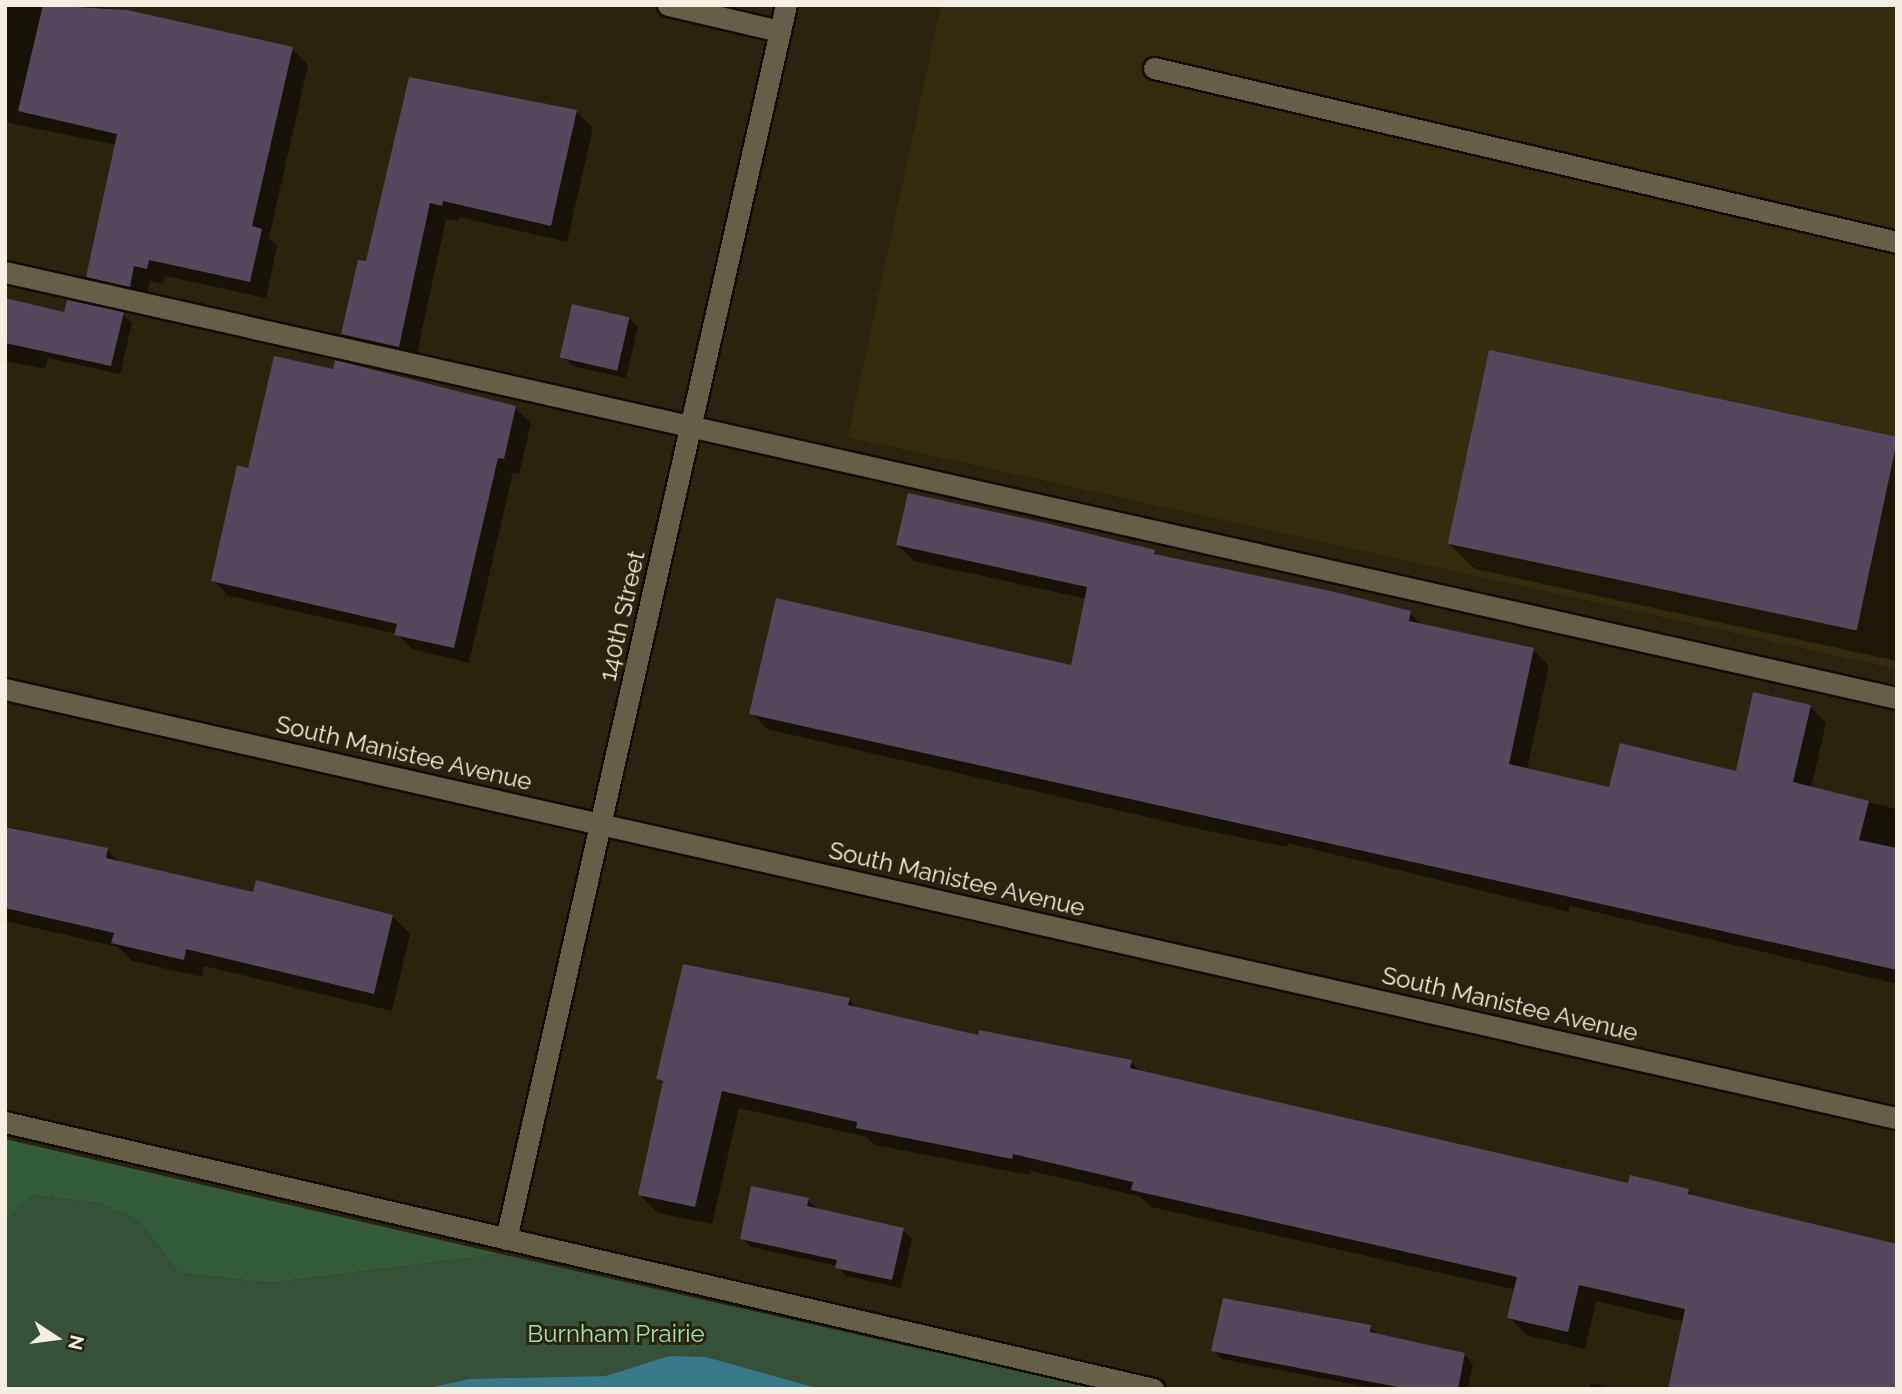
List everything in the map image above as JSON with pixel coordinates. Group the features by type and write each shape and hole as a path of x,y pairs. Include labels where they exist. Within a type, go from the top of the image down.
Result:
{"street":[{"path":"668,5 780,31"},
{"name":"140th Street","path":"506,1238 786,5"},
{"path":"1154,68 1897,242"},
{"path":"5,272 1897,698"},
{"name":"South Manistee Avenue","path":"5,689 1897,1118"},
{"path":"5,1122 1153,1389"}],"shaded area":[{"path":"941,5 1897,5 1897,669 848,437"}],"green space":[{"path":"5,1139 501,1254 270,1283 179,1273 139,1221 102,1204 33,1195 5,1220"},
{"name":"Burnham Prairie","path":"33,1195 102,1204 139,1221 179,1273 270,1283 501,1254 1098,1389 5,1389 5,1220"}],"water":[{"path":"669,1356 706,1357 820,1389 424,1389 470,1379 606,1376"}],"building":[{"path":"43,5 127,10 293,47 252,226 262,229 250,282 149,260 147,269 134,266 130,287 86,277 117,134 18,111"},
{"path":"409,77 577,110 551,226 443,201 442,206 430,203 399,347 341,334 358,260 366,261"},
{"path":"5,298 64,312 67,300 124,312 111,366 5,343"},
{"path":"572,304 629,317 617,371 560,358"},
{"path":"1489,350 1897,437 1857,631 1448,544"},
{"path":"274,356 333,369 335,360 516,406 504,459 498,458 454,648 394,635 397,624 211,581 237,465 248,468"},
{"path":"908,493 1155,550 1154,554 1335,592 1411,611 1409,621 1534,648 1509,764 1609,787 1620,743 1736,771 1753,692 1811,705 1793,782 1869,801 1859,840 1897,848 1897,970 749,714 776,598 1071,665 1087,587 896,545"},
{"path":"5,827 108,848 106,858 253,892 256,880 393,915 374,994 186,949 184,960 111,943 114,933 5,908"},
{"path":"683,964 850,998 848,1005 978,1035 979,1030 1132,1060 1130,1068 1628,1183 1630,1175 1689,1189 1688,1194 1897,1244 1897,1389 1668,1389 1685,1309 1579,1285 1568,1332 1507,1318 1517,1277 1131,1190 1133,1182 1013,1154 1012,1159 856,1128 857,1122 722,1091 695,1207 638,1195 663,1081 656,1079"},
{"path":"751,1186 809,1198 807,1206 904,1228 892,1280 835,1268 837,1260 740,1239"},
{"path":"1223,1298 1371,1325 1370,1332 1465,1353 1458,1389 1408,1389 1211,1351"}]}
